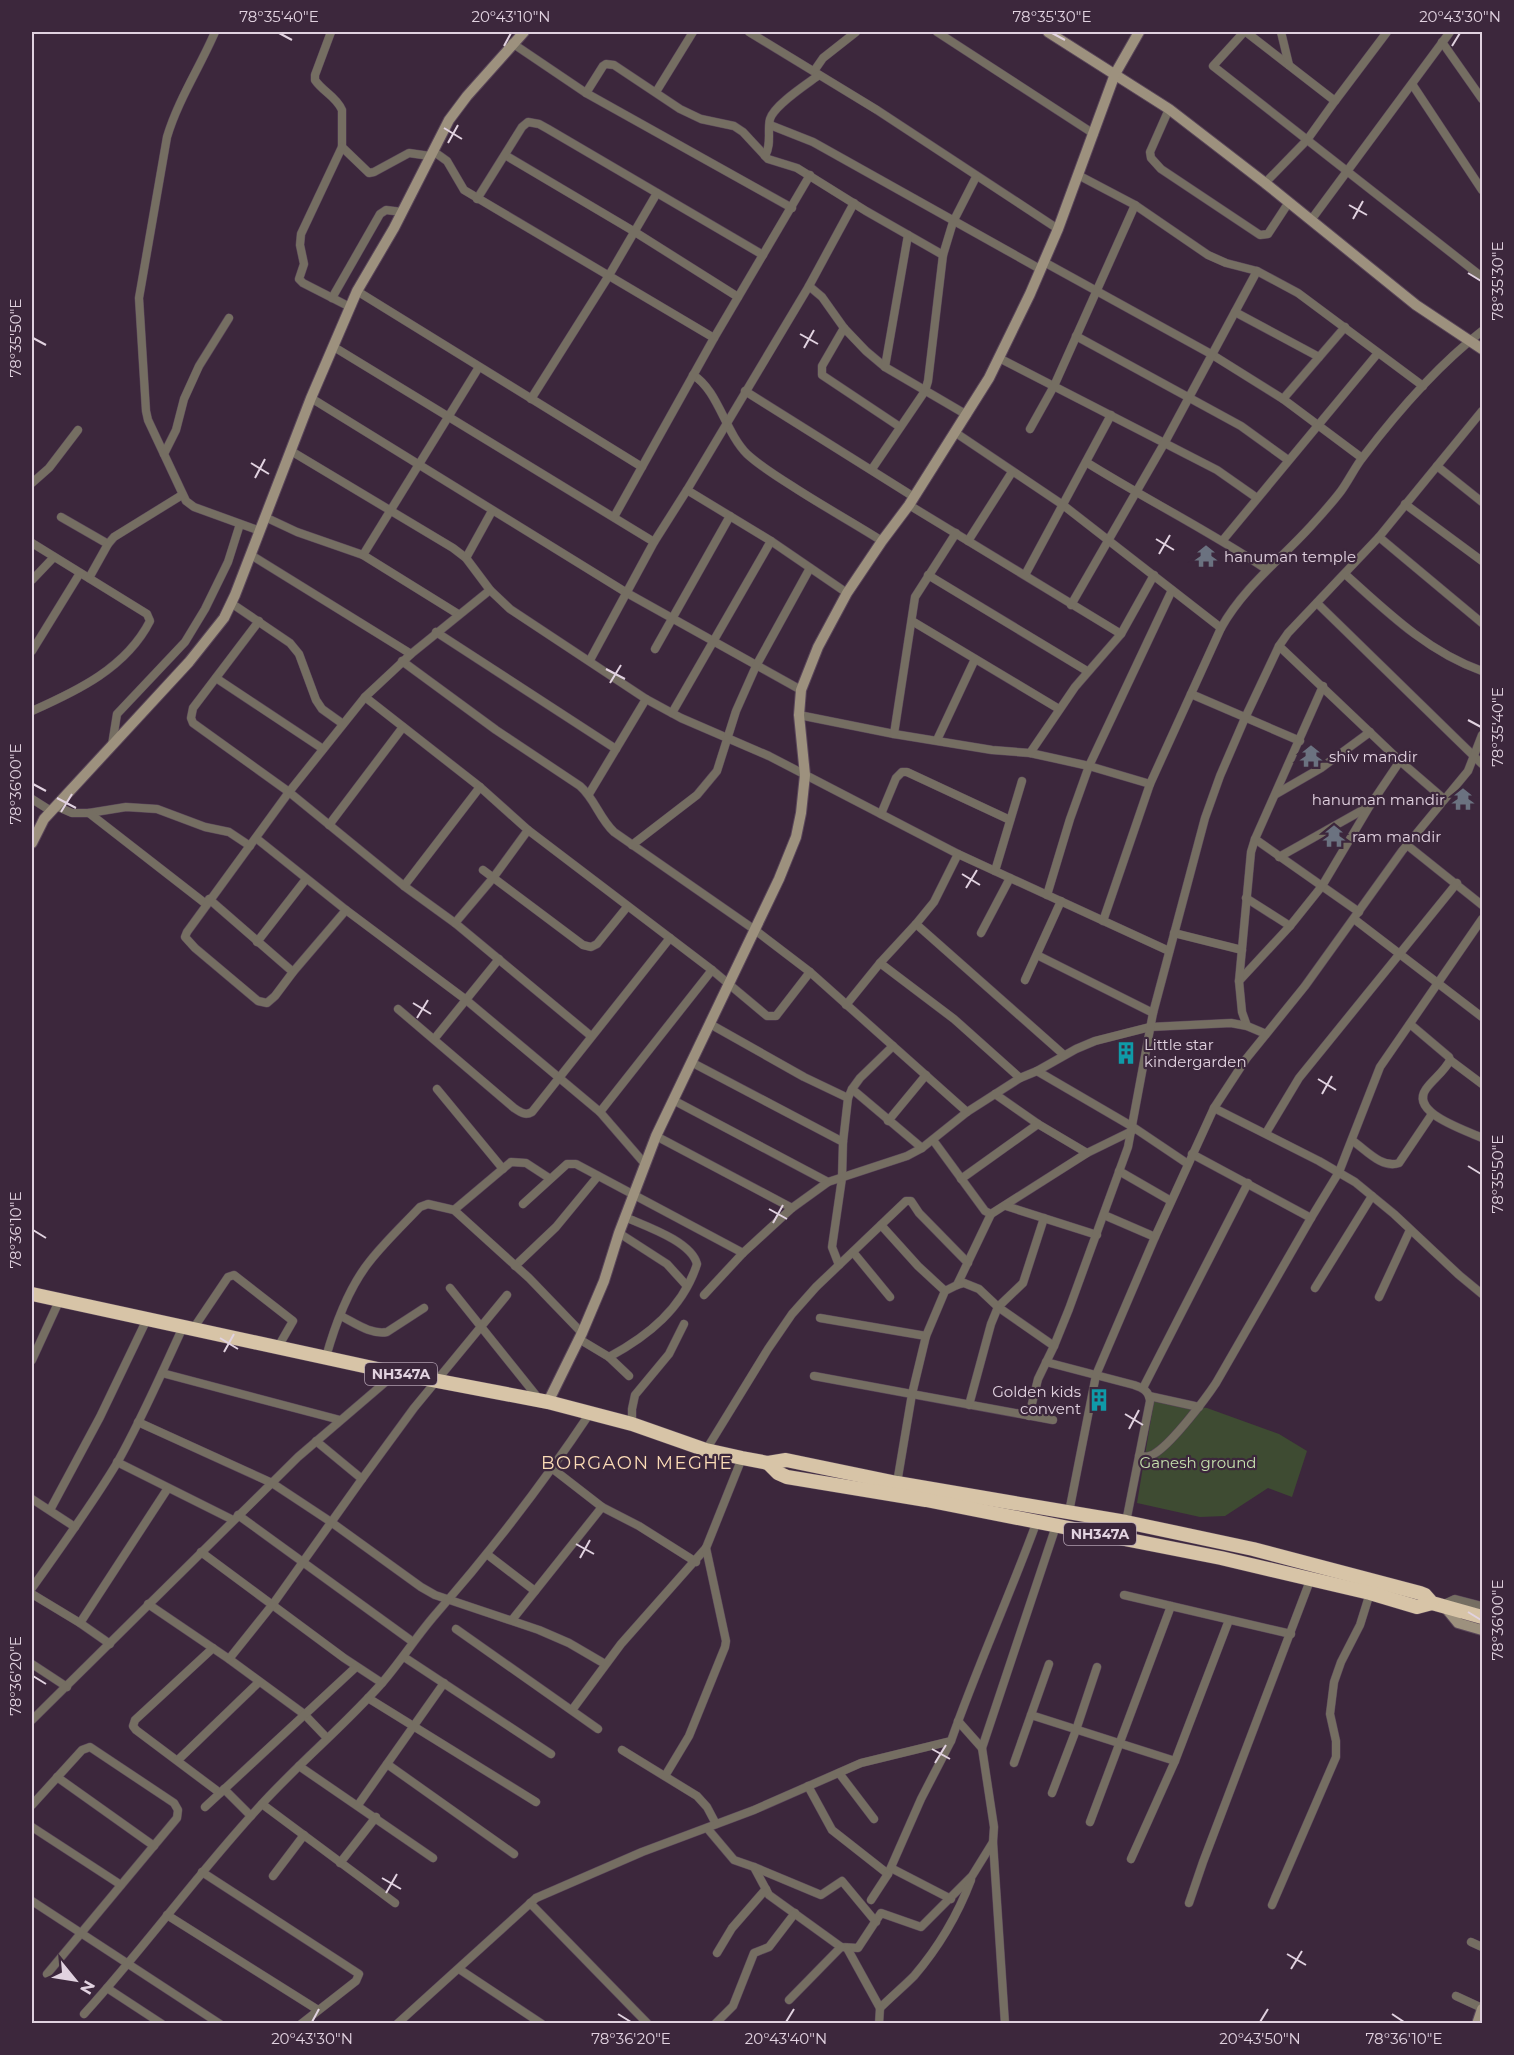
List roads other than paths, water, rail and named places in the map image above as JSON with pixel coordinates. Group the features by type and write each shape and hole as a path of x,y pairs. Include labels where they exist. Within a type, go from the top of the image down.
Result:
{"highway":[{"name":"NH347A","path":"32,1294 396,1373 544,1401 632,1424 706,1450 742,1458 768,1463 786,1460 897,1483 1126,1522 1253,1549 1370,1593 1420,1608 1441,1606"},
{"name":"NH347A","path":"768,1463 778,1473 787,1477 926,1500 1420,1593 1441,1606 1482,1617"}],"street":[{"path":"215,32 167,136 140,289 146,411 182,495 194,507 260,531"},
{"path":"332,32 315,80 318,86 334,97 340,105 342,147 300,239 304,264 300,281 350,307"},
{"path":"32,843 44,819 189,662 224,618 251,555 311,398 357,291 450,120 512,43 524,32"},
{"path":"656,92 693,32"},
{"path":"748,32 817,73 1058,229"},
{"path":"765,156 769,146 771,119 777,109 817,73 823,58 855,32"},
{"path":"937,32 1094,134"},
{"path":"1048,32 1169,109 1289,202 1416,306 1482,349"},
{"path":"450,1288 544,1401 580,1336 604,1281 619,1233 656,1136 730,985 796,837 805,775 799,715 801,690 818,647 847,593 912,501 956,433 999,358 1058,229 1115,74 1138,32"},
{"path":"1335,101 1245,32 1213,66 1482,277"},
{"path":"1281,32 1288,65"},
{"path":"1265,183 1307,140 1387,32"},
{"path":"1311,220 1450,32"},
{"path":"1442,42 1482,99"},
{"path":"512,43 586,93 792,208"},
{"path":"586,93 606,64 614,66 680,109 701,118 734,126 773,162 797,168 810,175 943,255"},
{"path":"1412,84 1482,190"},
{"path":"1169,109 1150,152 1151,158 1161,169 1260,235 1268,234 1289,202"},
{"path":"477,199 525,124 532,122 548,129 763,255"},
{"path":"770,125 813,142 953,222 1097,291 1211,354 1283,399 1362,458"},
{"path":"342,147 366,171 372,173 409,153 431,153 447,160 464,190 477,199 714,338"},
{"path":"505,155 635,232 738,297"},
{"path":"614,517 714,338 810,175"},
{"path":"1078,175 1135,205 1208,255 1226,263 1257,271 1298,292 1423,386"},
{"path":"873,469 925,391 943,255 953,222 976,177"},
{"path":"531,399 608,277 657,193"},
{"path":"590,660 654,542 809,286 854,203"},
{"path":"1030,429 1054,386 1135,205"},
{"path":"332,298 380,214 386,210 402,212"},
{"path":"885,367 908,235"},
{"path":"1071,605 1137,494 1257,271"},
{"path":"809,286 822,297 844,328 885,367 967,415"},
{"path":"357,291 642,467"},
{"path":"1235,312 1319,357"},
{"path":"164,454 176,430 182,403 199,366 229,318"},
{"path":"1283,399 1345,327"},
{"path":"844,328 822,366 822,375 900,427"},
{"path":"1103,921 1150,784 1221,628 1233,607 1266,569 1311,527 1341,492 1362,458 1423,386 1482,331"},
{"path":"1076,336 1241,426 1288,460"},
{"path":"334,348 654,542"},
{"path":"1223,540 1378,353"},
{"path":"999,358 1165,442 1216,470 1257,498"},
{"path":"363,555 447,415 479,367"},
{"path":"693,375 707,387 726,425 745,452 758,463 882,541"},
{"path":"745,391 873,469 912,501 968,541 1121,634"},
{"path":"311,398 627,593 801,690"},
{"path":"1029,1416 1038,1378 1054,1346 1097,1235 1133,1129 1153,1013 1205,818 1245,718 1279,646 1379,537 1482,411"},
{"path":"1025,575 1111,415"},
{"path":"32,483 54,463 78,430"},
{"path":"956,433 1063,505 1221,628"},
{"path":"291,451 390,509 466,558 490,590 510,609 672,714 769,756 958,854 1169,951"},
{"path":"1086,462 1137,494 1223,540 1266,569"},
{"path":"1437,466 1482,502"},
{"path":"968,541 1012,472"},
{"path":"687,490 771,541 847,593"},
{"path":"89,578 114,537 182,495"},
{"path":"1405,504 1482,561"},
{"path":"466,558 492,511"},
{"path":"655,649 730,516"},
{"path":"61,517 108,544"},
{"path":"265,517 297,532 363,555 458,614"},
{"path":"112,745 117,714 185,642 205,609 228,562 240,524"},
{"path":"894,734 915,597 956,533"},
{"path":"1379,537 1482,623"},
{"path":"672,714 771,541"},
{"path":"32,543 147,614 150,621 125,656 98,677 32,711"},
{"path":"251,555 411,654"},
{"path":"32,580 54,557"},
{"path":"632,845 697,795 717,771 726,738 756,666 810,568"},
{"path":"32,651 34,640 80,573"},
{"path":"1345,574 1405,627 1450,658 1482,671"},
{"path":"928,575 1087,671"},
{"path":"1030,753 1087,671 1107,652 1121,634 1154,575"},
{"path":"346,910 271,1001 262,1003 195,948 185,937 186,932 207,902 289,792 365,697 402,661 490,590"},
{"path":"1047,895 1089,766 1172,590"},
{"path":"231,603 290,643 299,654 321,709 343,724"},
{"path":"1317,603 1482,764"},
{"path":"259,621 193,708 191,718 194,723 289,792 404,886 455,923 591,1036"},
{"path":"912,621 1059,709"},
{"path":"436,632 616,749"},
{"path":"1279,646 1400,761 1444,799"},
{"path":"937,740 975,659"},
{"path":"402,661 589,794 604,823 810,972 967,1112"},
{"path":"216,678 323,749"},
{"path":"1247,1026 1242,1012 1239,981 1250,860 1255,839 1323,686"},
{"path":"1191,694 1300,741"},
{"path":"365,697 480,787 528,830 712,970 767,1016 774,1017 782,1010 810,972"},
{"path":"589,794 646,699"},
{"path":"799,715 894,734 992,750 1030,753 1089,766 1150,784"},
{"path":"329,825 403,727"},
{"path":"1276,794 1321,768 1370,732"},
{"path":"1005,2024 993,1817 982,1748 1056,1525 1065,1511 1096,1375 1155,1237 1214,1108 1246,1059 1305,986 1407,845 1468,771 1482,735"},
{"path":"1239,981 1290,926 1322,886 1400,761"},
{"path":"881,814 896,778 902,772 907,772 1010,820"},
{"path":"995,871 1022,781"},
{"path":"404,886 480,787"},
{"path":"32,799 53,809 72,813 89,813 126,807 157,809 205,827 229,832 250,846"},
{"path":"1279,857 1370,807"},
{"path":"89,813 207,902 293,972"},
{"path":"455,923 493,878 528,830"},
{"path":"256,838 346,910 465,999 600,1112 645,1164"},
{"path":"1255,839 1322,886 1400,955 1482,1017"},
{"path":"1407,845 1482,904"},
{"path":"846,1005 934,902 958,854"},
{"path":"483,870 574,940 591,947 597,944 627,907"},
{"path":"981,933 1011,878"},
{"path":"257,942 306,879"},
{"path":"1266,1133 1299,1078 1457,883"},
{"path":"1246,898 1290,926"},
{"path":"1026,980 1060,902"},
{"path":"1139,1456 1148,1457 1156,1453 1198,1407 1216,1383 1339,1172 1380,1068 1482,920"},
{"path":"916,924 1064,1055"},
{"path":"1174,933 1242,950"},
{"path":"398,1009 514,1107 524,1114 532,1113 670,938"},
{"path":"1037,955 1153,1013"},
{"path":"435,1038 499,959"},
{"path":"880,963 954,1019 1020,1078"},
{"path":"600,1112 712,970"},
{"path":"704,1295 743,1253 792,1208 828,1182 907,1156 922,1148 967,1112 1020,1078 1064,1055 1095,1041 1150,1027 1230,1023 1247,1026 1266,1034"},
{"path":"710,1024 804,1077 848,1098"},
{"path":"1410,1024 1450,1060 1482,1084"},
{"path":"839,1265 832,1247 842,1178 848,1098 860,1078 893,1046"},
{"path":"1450,1060 1426,1089 1422,1097 1425,1107 1432,1114 1482,1138"},
{"path":"691,1062 843,1142"},
{"path":"1037,1071 1188,1164"},
{"path":"888,1120 926,1074"},
{"path":"437,1089 503,1168"},
{"path":"852,1089 922,1148"},
{"path":"995,1094 1038,1124 1087,1153"},
{"path":"673,1100 828,1182"},
{"path":"1214,1108 1339,1172 1372,1196 1482,1294"},
{"path":"1353,1141 1383,1163 1393,1165 1399,1163 1432,1114"},
{"path":"962,1179 1038,1124"},
{"path":"957,1284 991,1214 1087,1153 1133,1129"},
{"path":"656,1136 792,1208"},
{"path":"933,1140 985,1211 991,1214"},
{"path":"1192,1154 1311,1218"},
{"path":"454,1210 511,1162 526,1163 549,1178"},
{"path":"523,1204 549,1178 571,1163 582,1166 743,1253"},
{"path":"1119,1172 1171,1201"},
{"path":"515,1266 556,1227 598,1176"},
{"path":"1143,1388 1248,1183"},
{"path":"1315,1288 1372,1196"},
{"path":"706,1450 792,1314 816,1287 906,1201 909,1200 968,1263"},
{"path":"326,1358 341,1316 360,1274 420,1207 428,1204 454,1210 515,1266 580,1336 609,1357 629,1376"},
{"path":"1006,1206 1097,1235"},
{"path":"1104,1215 1155,1237"},
{"path":"609,1357 645,1336 668,1314 687,1286 697,1264 693,1255 666,1236 625,1217"},
{"path":"969,1405 998,1307 1023,1283 1044,1218"},
{"path":"881,1225 918,1266 945,1291"},
{"path":"1379,1297 1410,1230"},
{"path":"619,1233 667,1264 687,1286"},
{"path":"853,1252 890,1297"},
{"path":"32,1588 117,1462 162,1373 188,1328 228,1277 234,1275 293,1321 278,1347"},
{"path":"897,1483 912,1394 926,1336 945,1291 957,1284 979,1289 998,1307 1054,1346"},
{"path":"229,1659 273,1604 436,1380 507,1295"},
{"path":"32,1360 60,1299"},
{"path":"341,1316 374,1332 381,1333 387,1332 424,1308"},
{"path":"820,1318 926,1336"},
{"path":"50,1510 100,1417 147,1319"},
{"path":"632,1424 635,1395 669,1354 684,1324"},
{"path":"1046,1362 1143,1388 1149,1396 1198,1407"},
{"path":"162,1373 340,1420"},
{"path":"32,1719 272,1483 340,1420 396,1373"},
{"path":"814,1376 1053,1420"},
{"path":"1126,1522 1149,1396"},
{"path":"84,2014 251,1816 368,1698 404,1657 414,1642 488,1555 553,1469 590,1413"},
{"path":"138,1422 272,1483 435,1595 512,1620 569,1643 605,1664"},
{"path":"316,1442 362,1479"},
{"path":"572,1710 605,1664 706,1548 742,1458"},
{"path":"117,1462 168,1488 236,1518 304,1562 414,1642"},
{"path":"553,1469 602,1507 639,1526 696,1562"},
{"path":"80,1623 168,1488"},
{"path":"32,1499 75,1527"},
{"path":"512,1620 602,1507"},
{"path":"871,1900 889,1871 921,1798 951,1741 1037,1521"},
{"path":"665,1776 689,1737 725,1647 726,1641 706,1548"},
{"path":"201,1552 382,1683"},
{"path":"488,1555 535,1591"},
{"path":"1189,1902 1313,1572"},
{"path":"1272,1905 1336,1757 1336,1741 1330,1714 1334,1682 1341,1662 1360,1625 1370,1593"},
{"path":"32,1594 110,1644"},
{"path":"1124,1595 1291,1634"},
{"path":"1482,1606 1455,1599 1441,1606 1458,1623 1482,1630"},
{"path":"148,1604 304,1714 327,1738"},
{"path":"1090,1822 1171,1606"},
{"path":"1131,1859 1175,1761 1229,1620"},
{"path":"456,1629 598,1729"},
{"path":"213,1648 135,1720 134,1726 136,1730 222,1791 251,1816"},
{"path":"404,1657 551,1754"},
{"path":"32,1664 67,1687"},
{"path":"1014,1763 1049,1664"},
{"path":"206,1807 356,1666"},
{"path":"1052,1793 1097,1667"},
{"path":"178,1760 259,1682"},
{"path":"358,1805 444,1683"},
{"path":"368,1698 536,1802"},
{"path":"1031,1715 1175,1761"},
{"path":"958,1721 982,1748"},
{"path":"397,2024 536,1898 632,1856 707,1828 861,1763 951,1741"},
{"path":"32,1805 82,1750 90,1747 174,1803 178,1810 177,1818 47,1974"},
{"path":"622,1750 697,1796 707,1807 716,1824"},
{"path":"387,1764 514,1854"},
{"path":"299,1766 433,1858"},
{"path":"839,1773 874,1819"},
{"path":"57,1778 154,1846"},
{"path":"808,1786 832,1830 889,1871 951,1899"},
{"path":"262,1804 395,1903"},
{"path":"340,1863 376,1817"},
{"path":"32,1827 121,1885"},
{"path":"707,1828 734,1860 821,1895 842,1881 876,1922"},
{"path":"273,1876 304,1835"},
{"path":"789,2000 844,1948 858,1948 881,1913 921,1927 972,1876 993,1842"},
{"path":"754,1867 769,1895 844,1948 880,2008 879,2024"},
{"path":"202,1872 358,1974 356,1981 301,2024"},
{"path":"880,2008 913,1976 930,1955 962,1904 972,1876"},
{"path":"717,1953 732,1928 766,1889"},
{"path":"32,1901 220,2024"},
{"path":"530,1903 648,2024"},
{"path":"715,2024 733,2006 753,1953 769,1947 795,1913"},
{"path":"167,1914 318,2010"},
{"path":"1471,1942 1482,1947"},
{"path":"459,1969 542,2024"},
{"path":"107,1988 162,2024"},
{"path":"1456,1996 1482,2008 1477,2024"}],"place":[{"name":"hanuman temple","path":"1206,556"},
{"name":"shiv mandir","path":"1311,756"},
{"name":"hanuman mandir","path":"1463,799"},
{"name":"ram mandir","path":"1334,836"},
{"name":"Little star kindergarden","path":"1126,1053"},
{"name":"Golden kids convent","path":"1099,1400"}],"district":[{"name":"BORGAON MEGHE","path":"637,1463"}],"park label":[{"name":"Ganesh ground","path":"1198,1462"}]}
